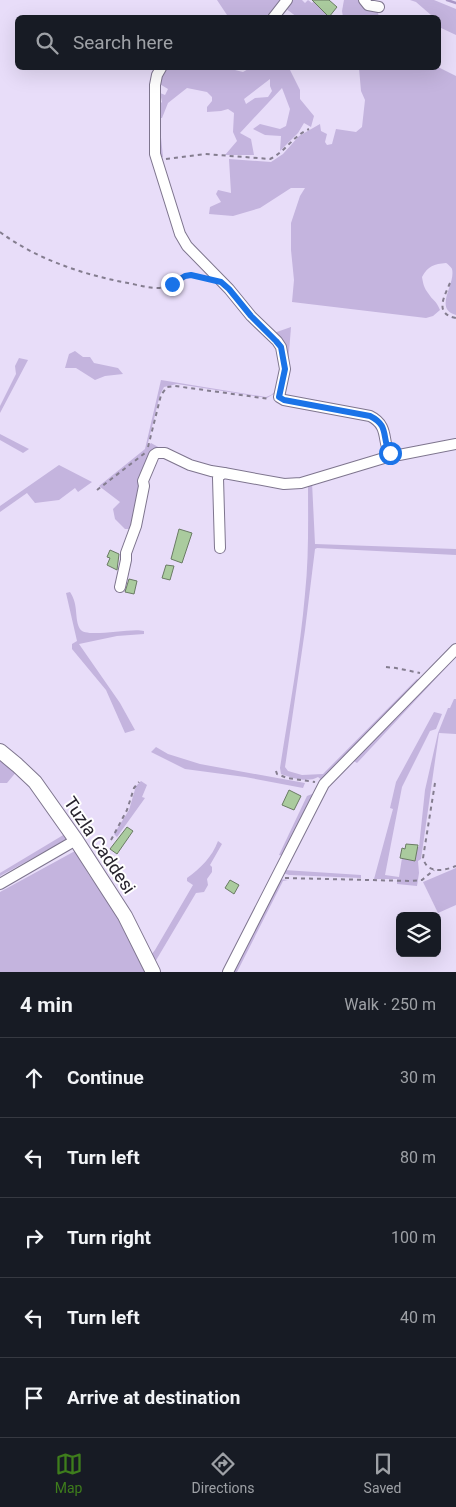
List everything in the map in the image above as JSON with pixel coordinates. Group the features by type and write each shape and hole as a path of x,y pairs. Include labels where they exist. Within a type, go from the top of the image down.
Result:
{"main road":[{"name":"Tuzla Caddesi","path":"0,752 35,782 76,840 125,916 153,972"}],"street":[{"path":"275,15 287,0"},
{"path":"364,0 368,5 379,7"},
{"path":"161,70 157,75 155,85 156,160 180,234 187,246 281,347 285,369 279,397 284,400 370,416 378,420 384,429 387,448 394,455"},
{"path":"120,587 126,553 139,514 144,486 143,481 157,452 211,471 284,484 301,483 394,455 456,444"},
{"path":"220,548 218,478 224,473"},
{"path":"228,972 321,789 456,649"},
{"path":"0,884 76,840"}],"path":[{"path":"156,160 205,154 270,159 275,157 299,134 309,129"},
{"path":"0,232 20,246 89,274 114,281 164,288 185,276 191,275 221,282"},
{"path":"450,284 442,306 444,312 450,317 456,318"},
{"path":"97,490 147,451 162,395 167,387 189,387 266,399 279,397"},
{"path":"386,667 413,670 429,677"},
{"path":"276,771 277,774 287,778 318,782 321,789"},
{"path":"111,840 128,810 134,788 139,782"},
{"path":"435,783 423,858 426,866 434,870 456,866"},
{"path":"276,877 411,881 422,880 434,870"}],"shaded area":[{"path":"217,0 280,0 269,15 227,15"},
{"path":"289,0 302,0 305,3 308,0 312,3 314,1 327,15 294,15 285,8"},
{"path":"344,0 363,0 377,9 378,15 343,15"},
{"path":"410,0 434,0 456,9 456,35 441,28 441,15 431,15 416,2"},
{"path":"441,68 456,76 456,315 449,312 446,307 452,268 446,263 432,266 422,277 426,289 440,310 433,316 426,318 292,302 294,280 291,223 300,196 305,188 291,188 260,208 233,216 209,214 210,207 221,202 216,194 218,190 231,193 229,159 271,162 283,154 299,136 320,124 321,131 327,134 325,142 327,145 332,144 336,129 356,132 362,127 365,100 361,91 359,70"},
{"path":"164,70 235,70 243,72 246,70 290,70 300,90 300,99 314,116 311,127 304,123 298,133 280,151 281,136 265,135 253,129 260,124 280,129 286,126 290,109 282,88 240,133 251,139 254,155 225,155 237,141 233,132 234,113 228,109 207,112 207,107 212,101 212,97 207,92 187,88 168,103 162,118 159,118 163,157 157,158 155,108 162,102 160,93 165,95 168,89 158,83","holes":["270,79 272,91 268,97 255,98 246,104 244,99"]},
{"path":"291,327 288,365 271,334"},
{"path":"75,351 83,357 90,357 94,363 118,368 123,374 105,376 95,380 76,368 65,368 69,354"},
{"path":"283,357 277,392 267,398 177,384 164,387 160,395 147,447 151,443 160,448 153,450 131,529 125,529 115,519 113,509 120,502 99,486 145,449 161,380 266,397 277,390"},
{"path":"19,358 28,360 0,413 0,406 16,374 15,366"},
{"path":"0,434 29,449 23,453 0,440"},
{"path":"59,465 92,482 78,492 75,488 59,500 35,503 27,493 0,512 0,506"},
{"path":"312,482 315,544 456,549 456,555 315,549 285,767 288,771 302,775 323,774 417,679 421,681 323,781 318,777 305,780 290,777 281,774 280,768 303,616 308,552 308,483"},
{"path":"70,592 75,602 78,625 84,632 144,631 144,634 117,636 79,644 120,703 135,730 125,733 106,690 72,649 72,644 77,641 66,593"},
{"path":"456,652 456,657 357,763 352,760"},
{"path":"454,699 456,699 456,734 439,733 421,859 418,861 417,886 397,884 397,879 374,879 393,809 390,808 396,782 434,712 442,714 436,729 430,731 402,787 385,875 399,877 402,858 415,860 417,847 419,847 425,790 438,733 448,708 450,708"},
{"path":"156,747 168,754 200,764 305,783 303,788 245,777 185,769 151,752"},
{"path":"0,760 17,771 7,783 0,783"},
{"path":"141,781 147,785 142,797 145,798 117,837 114,834 129,810 136,786"},
{"path":"312,794 314,796 284,856 279,855 307,796"},
{"path":"65,834 68,839 0,876 0,873"},
{"path":"218,841 222,844 210,865 212,872 207,879 208,885 204,892 196,893 155,962 151,955 193,885 187,881 187,878 206,862"},
{"path":"75,851 89,875 121,919 147,972 0,972 0,892"},
{"path":"456,868 456,905 438,912 423,882"},
{"path":"284,870 361,875 361,878 289,875 283,873"},
{"path":"279,879 288,880 283,881 237,972 231,972"}],"building":[{"path":"312,0 329,0 337,7 331,15 327,15"},
{"path":"179,529 192,533 182,563 171,559"},
{"path":"110,550 119,554 117,570 107,565 110,558 107,557"},
{"path":"166,565 174,566 170,580 162,578"},
{"path":"129,579 137,581 134,594 125,592"},
{"path":"289,790 301,796 294,810 282,805"},
{"path":"127,827 133,831 117,854 110,849"},
{"path":"406,844 418,845 415,861 400,858 402,848 405,849"},
{"path":"230,880 239,885 234,894 225,888"}],"waterway":[{"path":"447,0 456,3"}],"route":[{"path":"172,284 185,276 191,275 221,282 281,347 285,360 285,369 279,397 284,400 370,416 378,420 384,429 385,443 390,453"}]}
